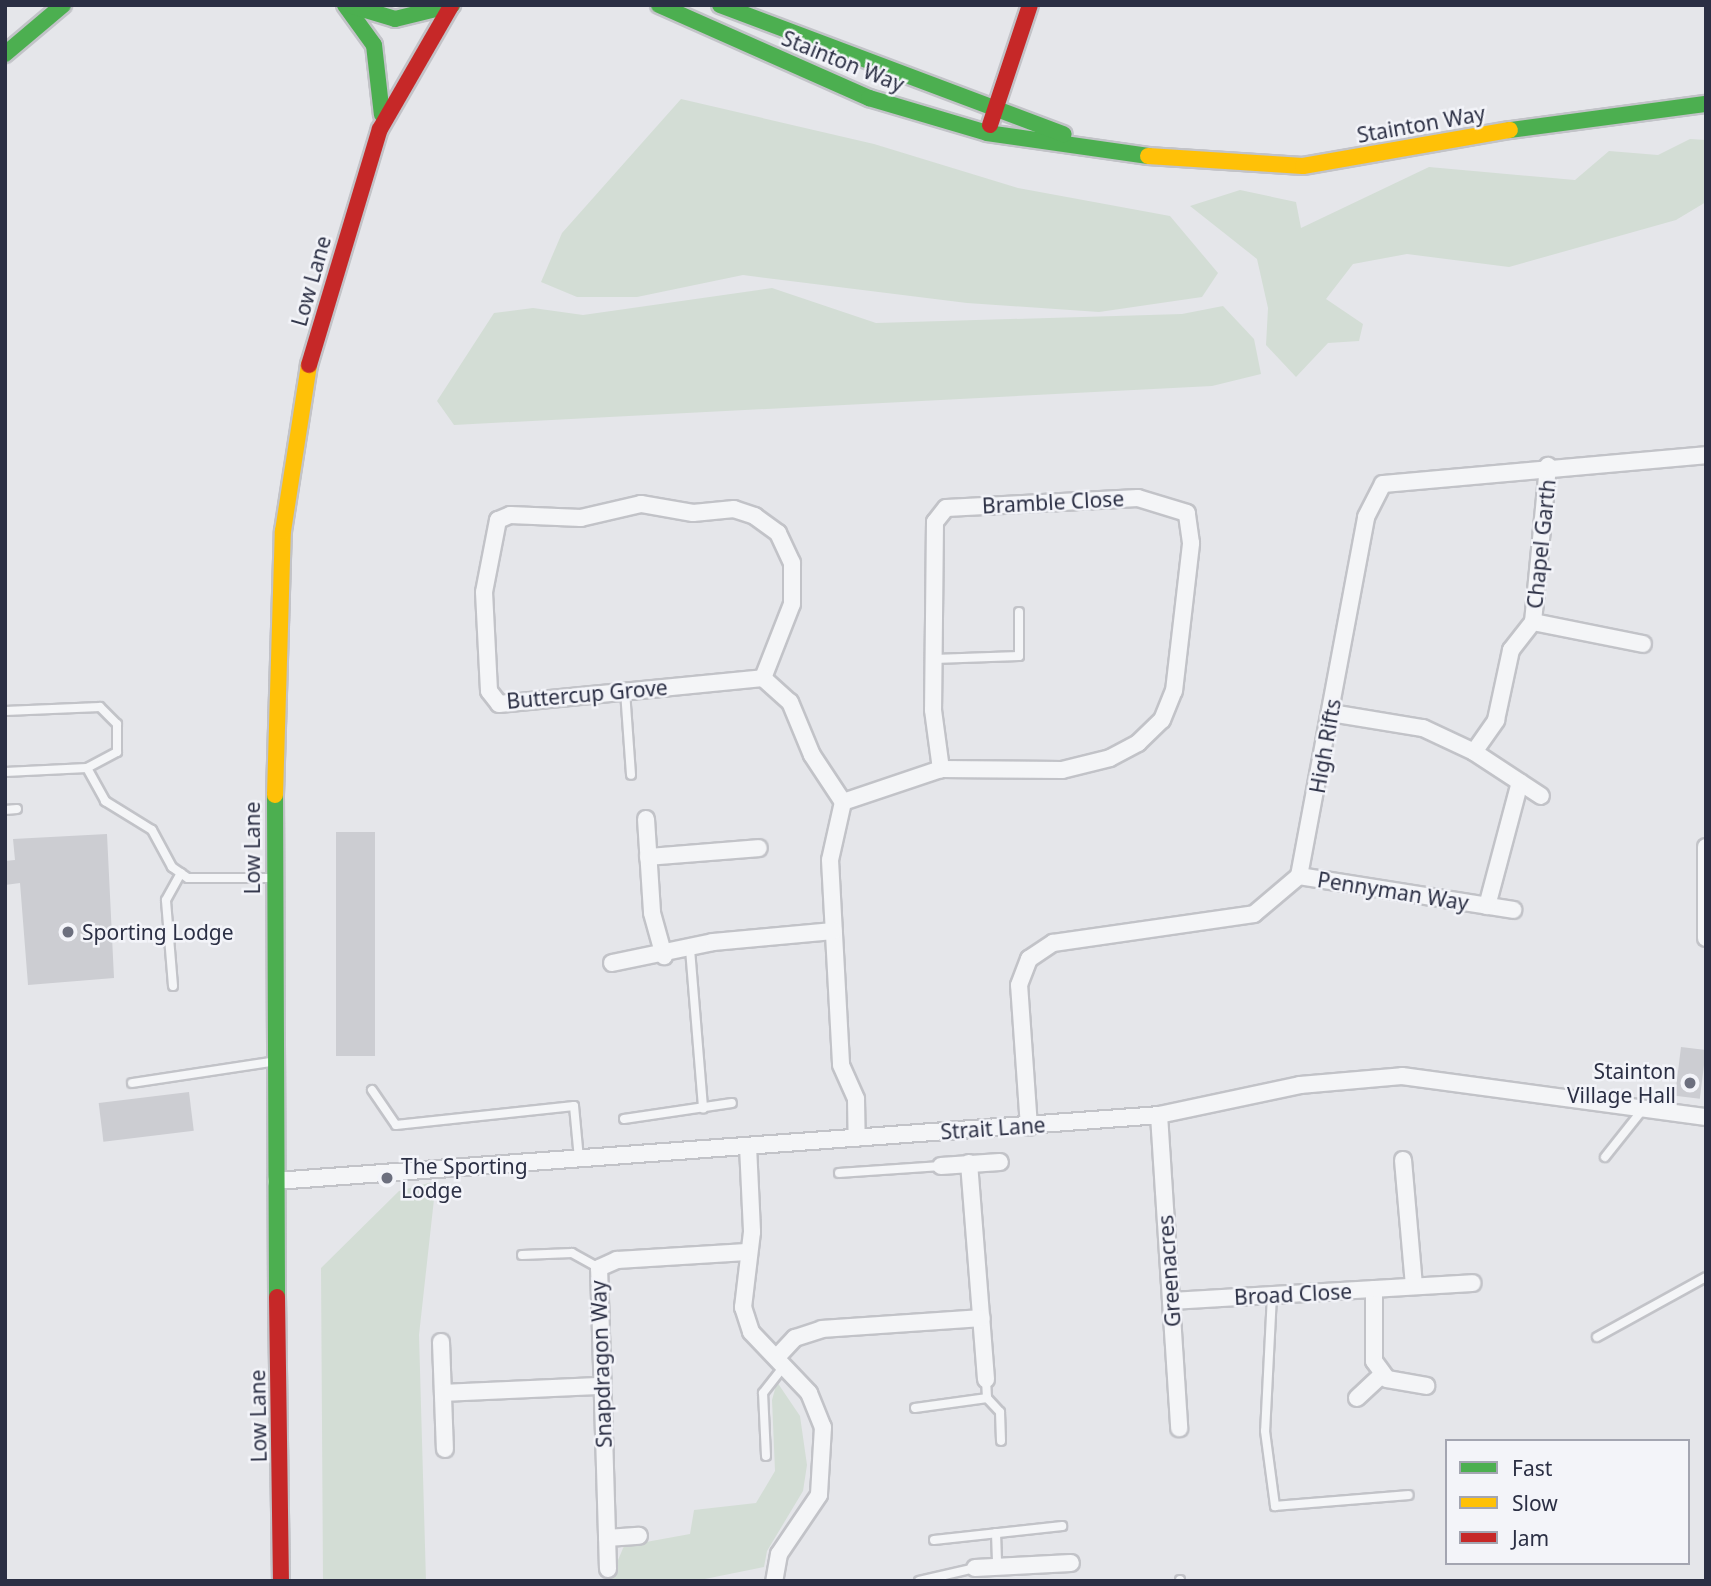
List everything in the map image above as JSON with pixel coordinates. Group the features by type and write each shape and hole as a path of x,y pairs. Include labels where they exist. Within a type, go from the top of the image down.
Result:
{"main road":[{"path":"5,54 63,5"},
{"path":"347,5 395,19 452,5"},
{"name":"Low Lane","path":"347,5 374,45 382,72 380,129"},
{"name":"Low Lane","path":"281,1581 272,878 278,630 295,441 327,294 380,129 452,5"},
{"name":"Stainton Way","path":"659,5 869,98 987,133 1142,156 1303,166 1615,112 1706,104"},
{"name":"Stainton Way","path":"720,5 996,110 1142,156"},
{"path":"987,133 1030,5"}],"street":[{"name":"High Rifts","path":"1299,876 1366,517 1383,484 1548,466 1706,455"},
{"name":"Chapel Garth","path":"1474,752 1496,720 1511,650 1533,622 1548,466"},
{"name":"Bramble Close","path":"843,802 941,769 1062,769 1110,758 1162,720 1174,691 1192,520 1139,498 946,508 935,522 934,659 941,769"},
{"name":"Buttercup Grove","path":"642,504 693,513 734,509 755,516 778,533 792,563 792,604 763,678 625,689 499,704 489,691 484,592 498,520 510,515 581,519 642,504"},
{"name":"Chapel Garth","path":"1533,622 1643,644"},
{"path":"763,678 790,702 843,802 830,860 841,1065 856,1098 857,1138"},
{"path":"1331,713 1423,727 1474,752 1541,796"},
{"name":"Pennyman Way","path":"1487,906 1520,782"},
{"path":"646,819 652,913 664,956"},
{"path":"1706,847 1706,938"},
{"path":"648,857 760,848"},
{"path":"1030,1127 1019,985 1034,954 1053,943 1254,914 1299,876"},
{"name":"Pennyman Way","path":"1299,876 1513,910"},
{"path":"612,963 664,956 690,949 834,931"},
{"name":"Strait Lane","path":"276,1181 1030,1127 1158,1115 1300,1085 1402,1076 1646,1105 1706,1117"},
{"name":"Greenacres","path":"1158,1115 1179,1428"},
{"path":"748,1146 752,1232 747,1252 743,1307 751,1332 782,1361 809,1393 823,1427 825,1461 819,1495 779,1554 774,1581"},
{"path":"1403,1160 1414,1286"},
{"path":"942,1166 1000,1162"},
{"path":"969,1163 986,1379"},
{"name":"Snapdragon Way","path":"608,1569 599,1269 617,1260 747,1252"},
{"name":"Broad Close","path":"1171,1301 1472,1283"},
{"path":"1374,1289 1371,1338 1383,1374"},
{"path":"782,1361 794,1338 822,1329 982,1318"},
{"path":"441,1342 446,1448"},
{"path":"1383,1374 1426,1386"},
{"path":"1357,1398 1383,1374"},
{"path":"444,1393 601,1386"},
{"path":"607,1538 639,1536"},
{"path":"975,1568 997,1567 1015,1574 1071,1563"}],"lane":[{"path":"934,659 1019,656 1018,612"},
{"path":"625,689 631,775"},
{"path":"5,711 100,707 117,724 117,752 87,768 5,772"},
{"path":"87,768 105,801 152,830 181,873"},
{"path":"5,810 16,809"},
{"path":"181,873 272,878"},
{"path":"173,986 166,900 181,873"},
{"path":"690,949 703,1108"},
{"path":"132,1083 274,1062"},
{"path":"372,1090 396,1125 574,1106 579,1159"},
{"path":"624,1119 732,1103"},
{"path":"1605,1157 1646,1105"},
{"path":"839,1173 942,1166"},
{"path":"522,1255 572,1253 599,1269"},
{"path":"1597,1336 1706,1277"},
{"path":"1272,1295 1265,1430 1275,1506 1409,1495"},
{"path":"766,1456 763,1393 782,1361"},
{"path":"986,1379 987,1398 1000,1412 1001,1441"},
{"path":"915,1408 987,1398"},
{"path":"934,1540 1062,1526"},
{"path":"996,1533 997,1567"},
{"path":"919,1581 975,1568"}],"shaded area":[{"path":"681,99 874,144 1018,188 1170,216 1218,273 1202,297 1099,312 967,303 743,275 637,297 577,297 541,282 562,233"},
{"path":"1690,139 1706,140 1706,202 1676,220 1509,267 1407,254 1353,264 1326,299 1363,324 1359,341 1328,343 1296,377 1266,345 1268,308 1257,259 1190,206 1240,190 1296,202 1301,228 1429,167 1575,180 1609,151 1658,155"},
{"path":"772,288 876,323 1182,314 1223,306 1254,339 1261,374 1212,386 454,425 437,401 494,313 533,308 583,315"},
{"path":"436,1181 419,1335 426,1581 323,1581 321,1268 399,1191"},
{"path":"777,1382 800,1416 807,1465 803,1491 767,1551 764,1567 695,1581 609,1581 624,1546 690,1534 694,1510 756,1503 775,1471 772,1400"}],"building":[{"path":"336,832 375,832 375,1056 336,1056"},
{"name":"Sporting Lodge","path":"107,834 114,978 28,985 20,883 5,885 5,861 15,860 13,839"},
{"name":"Stainton Village Hall","path":"1681,1047 1706,1050 1700,1099 1675,1096"},
{"path":"189,1092 194,1131 103,1142 99,1103"}],"traffic: fast":[{"path":"5,54 63,5"},
{"path":"345,5 374,45 382,115"},
{"path":"349,5 395,19 452,5"},
{"path":"659,5 869,98 987,133 1148,156"},
{"path":"720,5 1064,134"},
{"path":"1510,130 1706,104"},
{"path":"275,795 277,1297"}],"traffic: slow":[{"path":"1148,156 1303,166 1510,130"},
{"path":"275,795 283,531 309,365"}],"traffic: jam":[{"path":"990,125 1030,5"},
{"path":"309,365 380,129 451,6"},
{"path":"277,1297 281,1581"}],"place":[{"name":"Sporting Lodge","path":"68,932"},
{"name":"Stainton Village Hall","path":"1690,1083"},
{"name":"The Sporting Lodge","path":"387,1178"}]}
